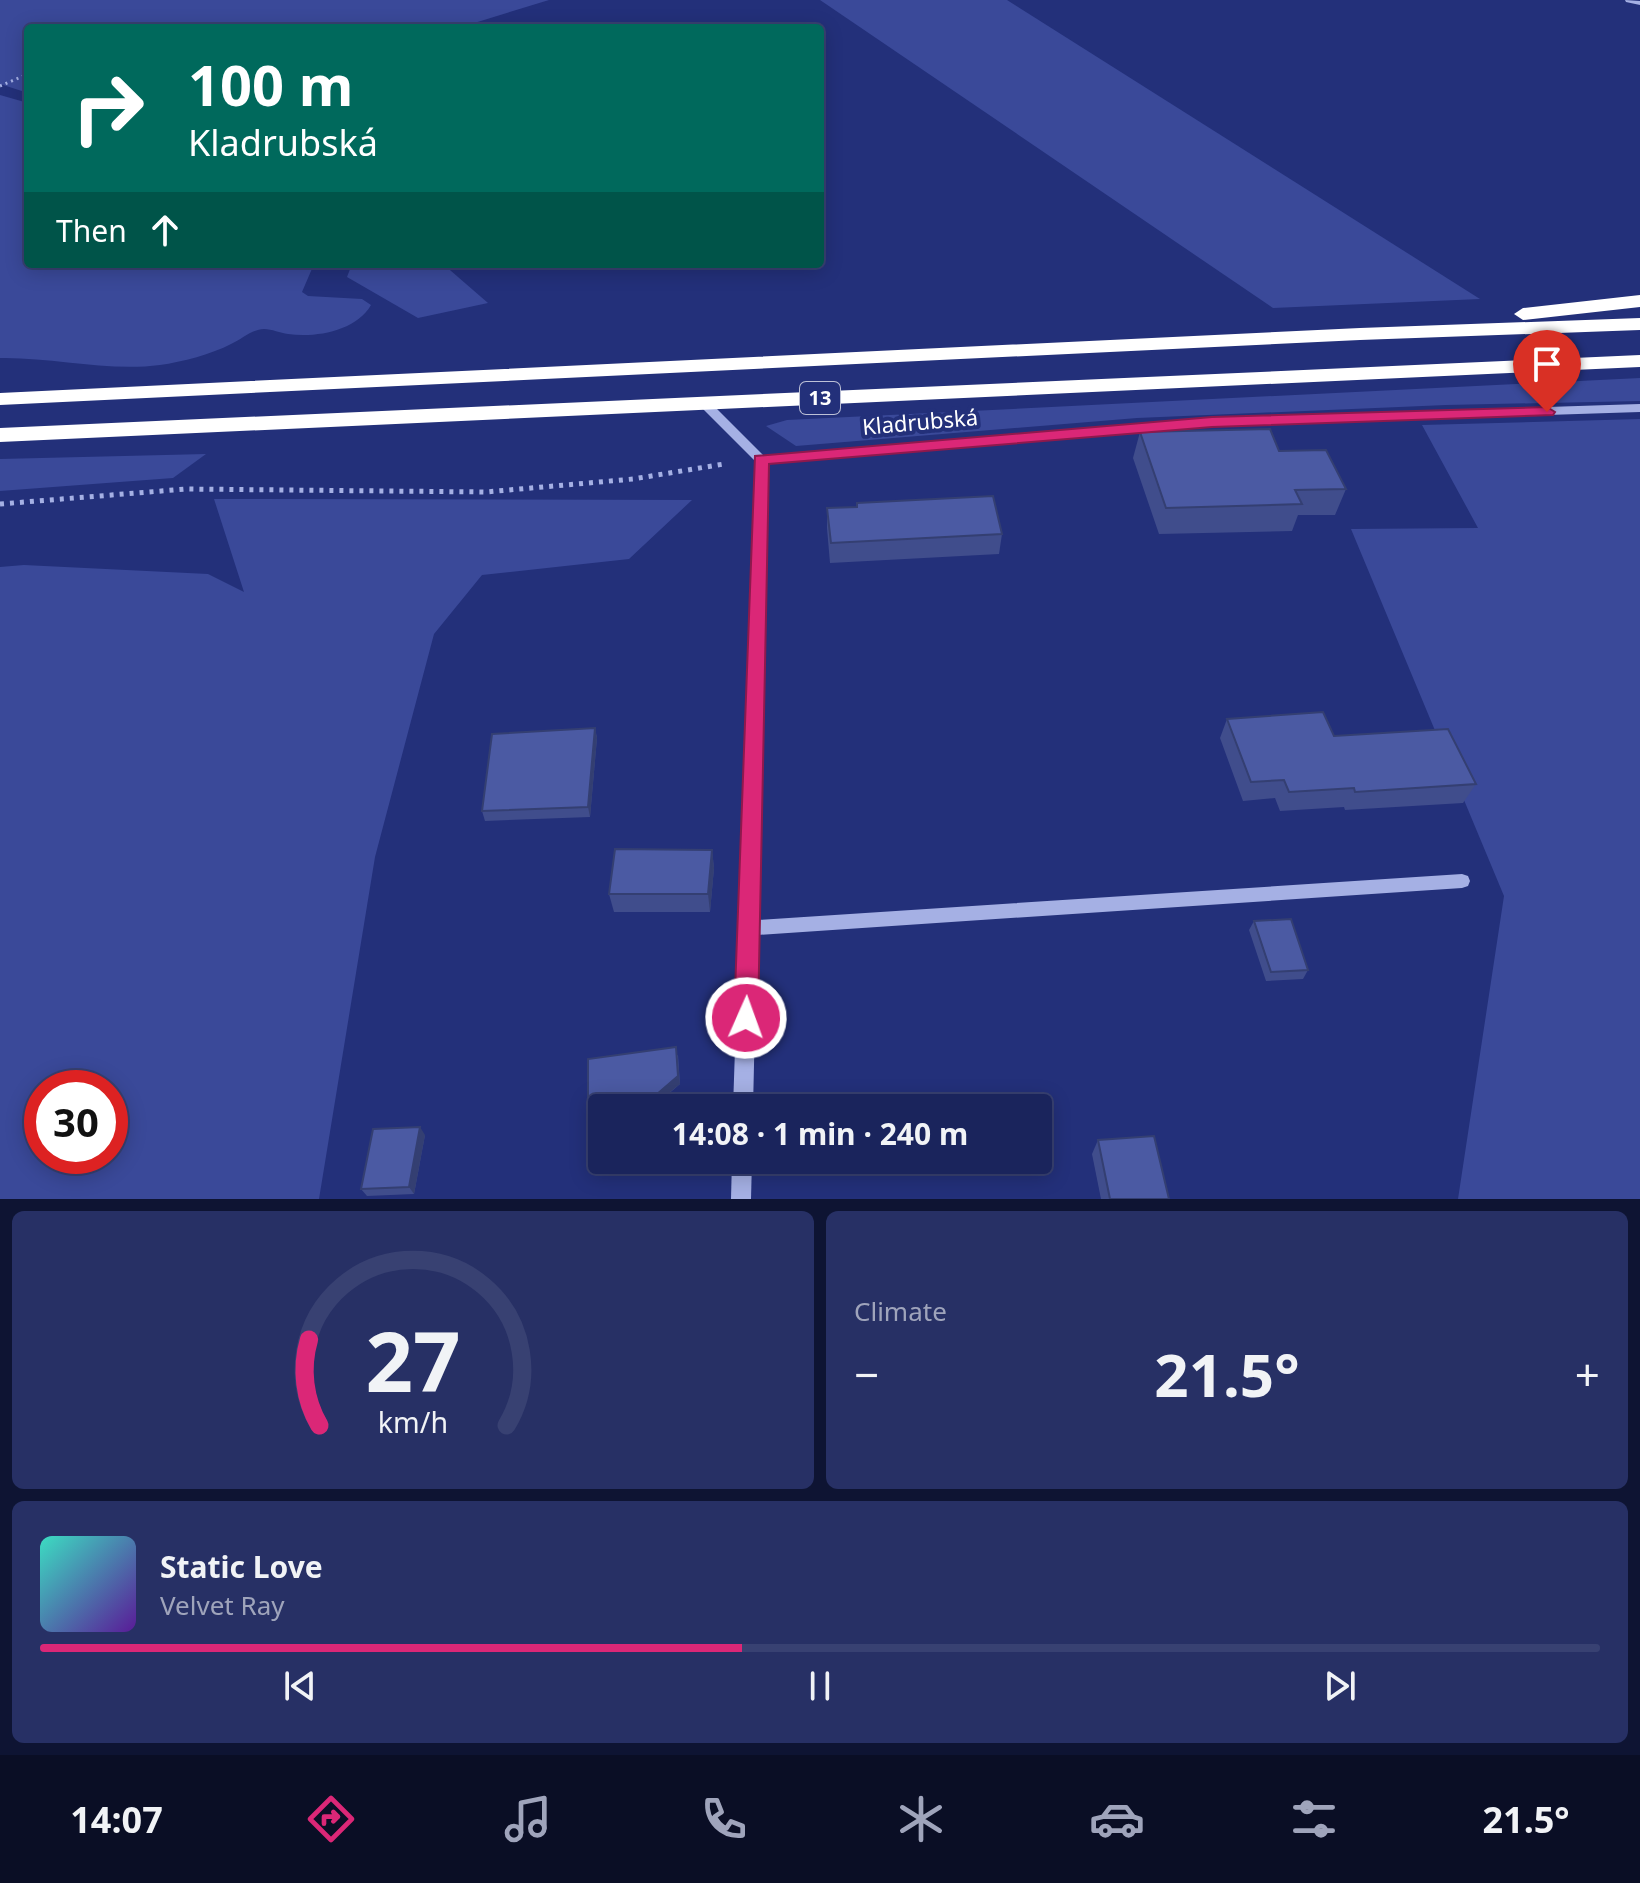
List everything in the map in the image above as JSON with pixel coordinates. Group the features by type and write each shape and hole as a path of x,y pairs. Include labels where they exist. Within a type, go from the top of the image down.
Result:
{"highway":[{"path":"1360,334 1640,301"},
{"name":"13","path":"0,399 1360,334 1640,324"},
{"name":"13","path":"0,435 1640,361"}],"street":[{"path":"1629,0 1640,3"},
{"path":"704,403 761,460 743,1094"},
{"name":"Kladrubská","path":"761,460 1212,422 1640,408"},
{"path":"749,928 1462,881"},
{"path":"741,1199 742,1174"}],"path":[{"path":"0,86 24,76"},
{"path":"0,504 186,489 486,492 633,479 761,460"}],"shaded area":[{"path":"0,0 549,0 471,24 24,24 24,92 0,84"},
{"path":"820,0 1007,0 1480,299 1273,308"},
{"path":"0,95 24,102 24,268 312,268 302,292 308,296 362,299 371,305 356,321 334,331 299,335 259,330 215,351 160,365 121,367 0,358"},
{"path":"350,268 448,268 488,303 418,318 347,277"},
{"path":"1640,378 1640,401 1446,405 1137,418 796,446 766,426 787,420"},
{"path":"1640,419 1640,1199 1458,1199 1504,896 1351,529 1478,528 1422,425"},
{"path":"206,454 173,478 0,491 0,459"},
{"path":"214,499 692,500 629,559 482,575 434,634 375,857 319,1199 0,1199 0,567 24,565 208,574 244,592"}],"building":[{"path":"1270,429 1279,451 1326,450 1346,489 1295,490 1302,504 1166,508 1140,432"},
{"path":"993,496 1002,534 831,543 827,508 857,507 857,503"},
{"path":"1323,712 1334,736 1448,729 1476,784 1355,792 1354,788 1289,792 1284,780 1251,782 1227,719"},
{"path":"595,728 588,807 482,811 492,734"},
{"path":"615,849 712,850 708,894 609,894"},
{"path":"1291,919 1308,970 1271,972 1254,921"},
{"path":"676,1047 678,1076 657,1094 588,1094 588,1059"},
{"path":"420,1127 409,1187 361,1189 373,1129"},
{"path":"1154,1136 1169,1199 1110,1199 1098,1140"}],"route":[{"path":"746,1018 761,460 1212,422 1547,412"}]}
